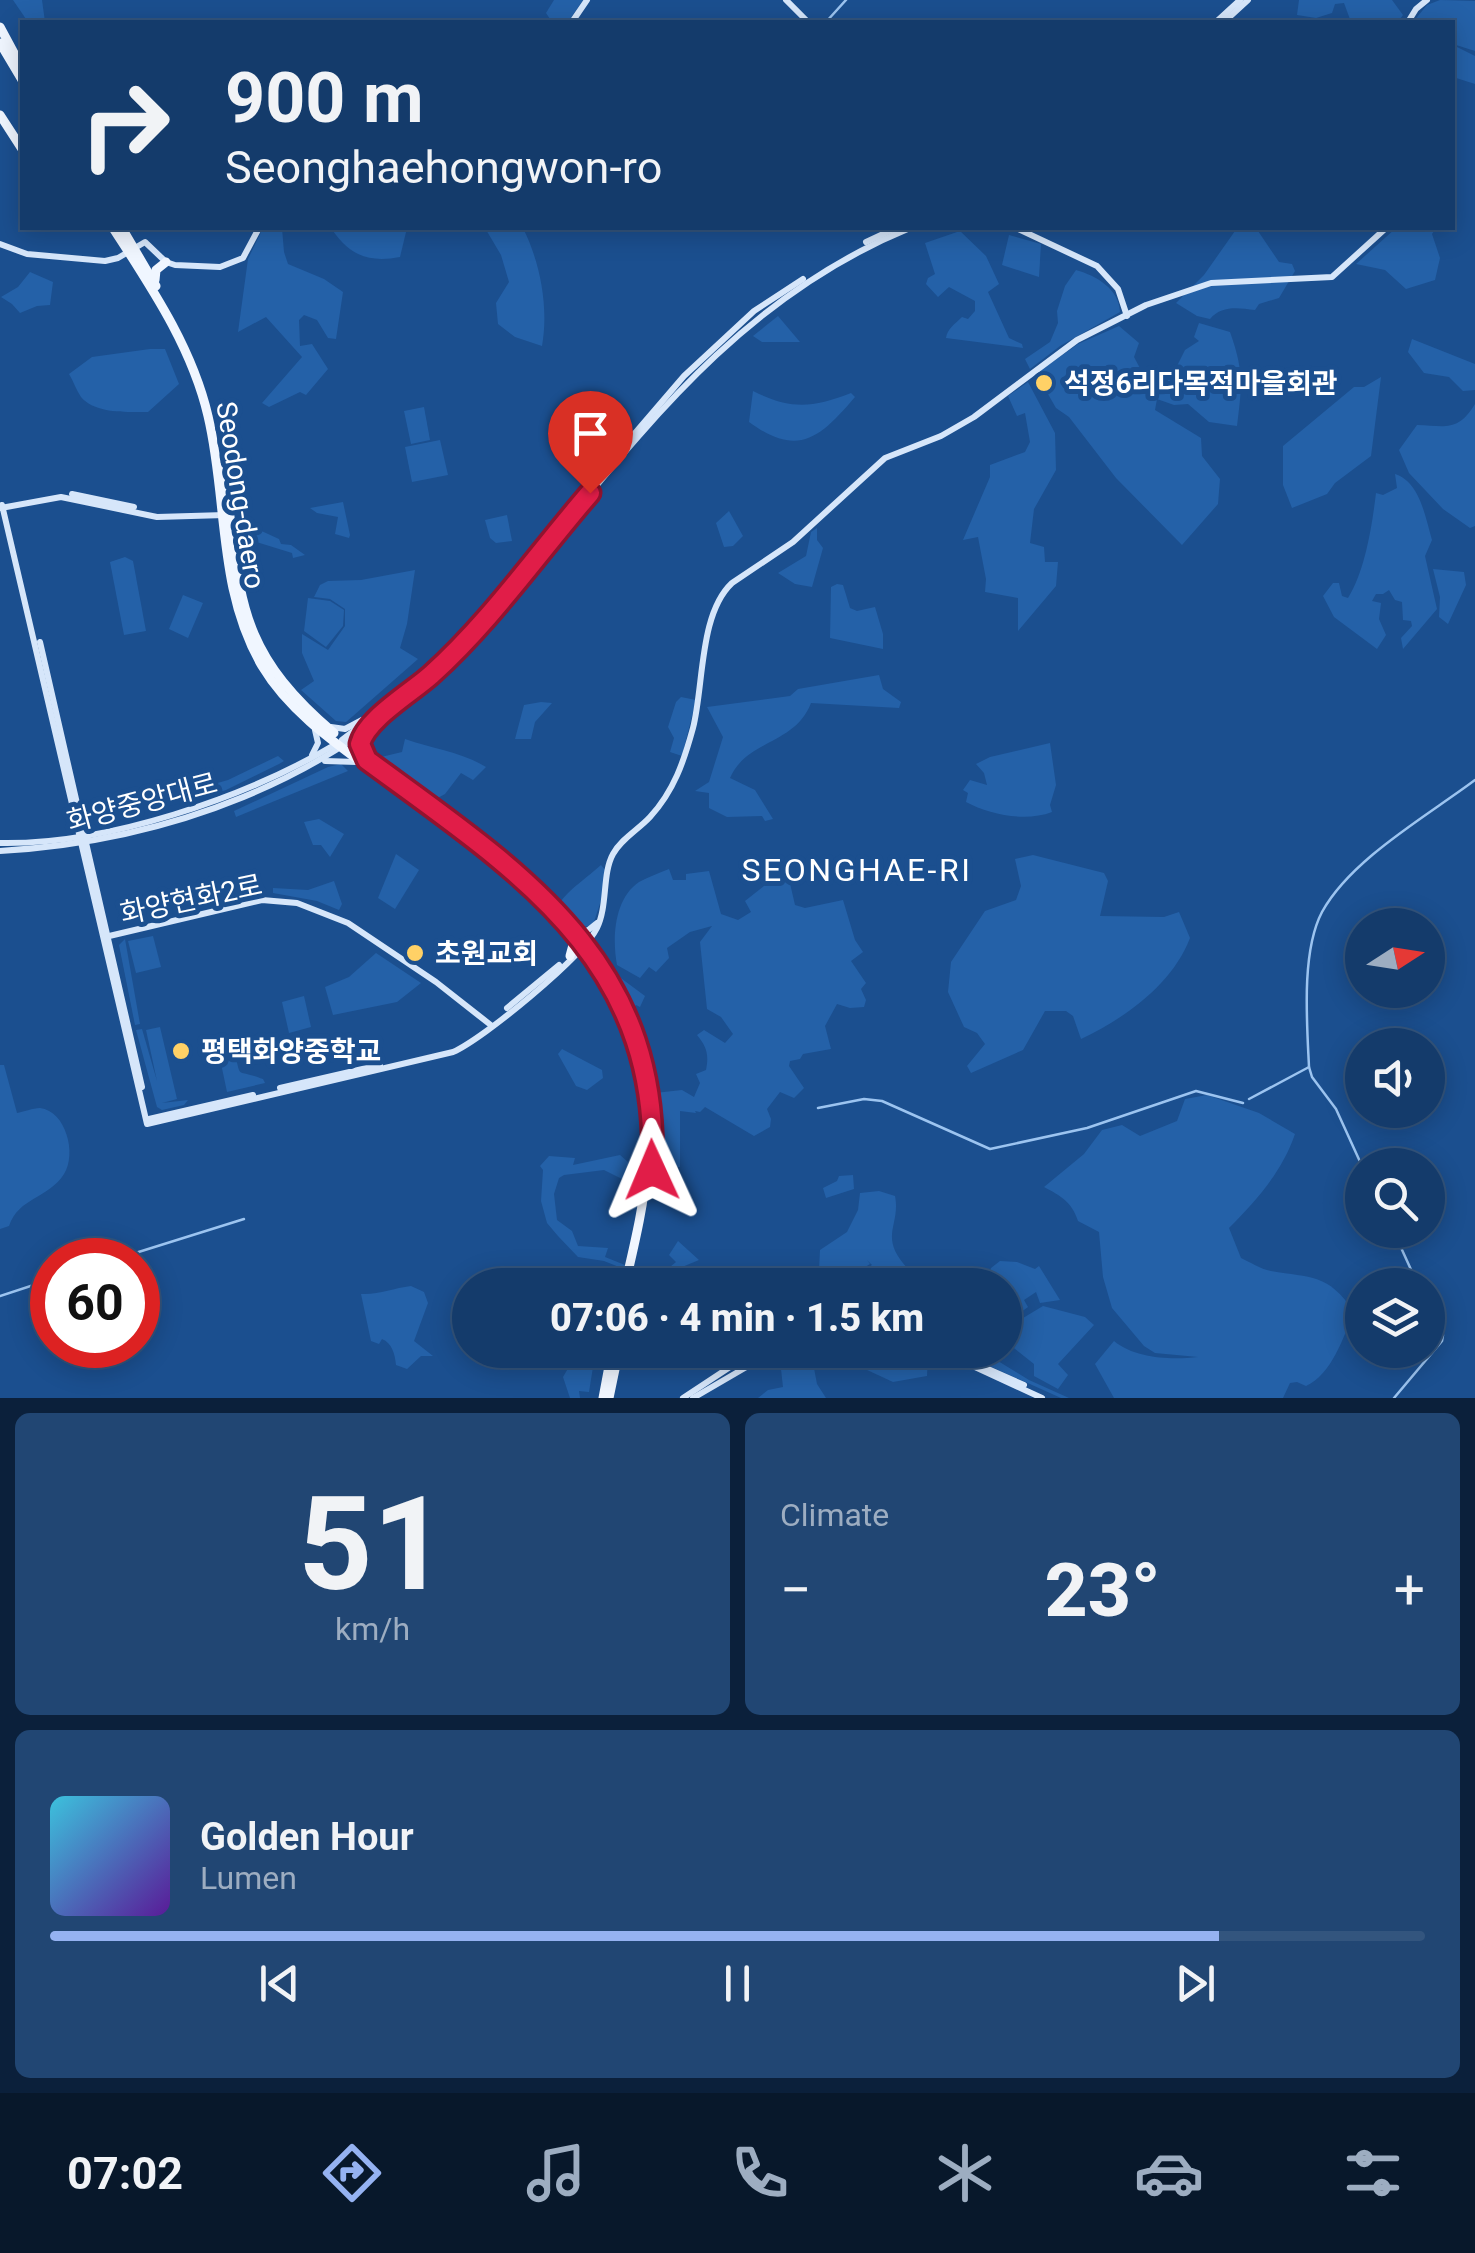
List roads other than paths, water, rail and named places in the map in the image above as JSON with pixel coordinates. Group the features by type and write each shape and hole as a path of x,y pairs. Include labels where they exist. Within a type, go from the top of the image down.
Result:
{"main road":[{"path":"0,27 20,64"},
{"path":"0,44 20,77"},
{"path":"0,116 20,146"},
{"name":"Seodong-daero","path":"115,230 157,287 206,386 216,424 230,581 242,626 273,682 308,721 342,743"},
{"name":"Seodong-daero","path":"123,230 197,376 214,446 238,588 250,628 271,667 342,743 527,890 573,932 594,960 627,1034 646,1118 647,1169 632,1268"},
{"path":"157,287 156,270 166,262"},
{"path":"573,932 570,958 594,960"},
{"path":"606,1398 612,1368"}],"street":[{"path":"786,0 806,20"},
{"path":"1218,20 1240,0"},
{"path":"1226,20 1248,0"},
{"path":"1409,20 1427,0"},
{"path":"0,244 28,254 105,261 148,243 166,262 194,267 230,265 249,252 258,230"},
{"path":"342,743 459,638 684,376 728,333 789,287 892,230"},
{"path":"342,743 431,675 482,624 660,410 733,336 832,266 906,230"},
{"path":"1020,230 1097,266 1118,290 1127,316"},
{"path":"226,513 172,514 52,496 3,506 148,1121 453,1052 584,946 598,923 614,852 650,817 675,784 698,706 708,631 723,591 793,542 885,458 960,426 1064,348 1127,316 1211,282 1332,277 1384,230"},
{"path":"321,722 345,729 384,708"},
{"path":"308,721 318,740 309,758"},
{"path":"319,762 365,762 360,740 370,725"},
{"name":"화양중앙대로","path":"84,839 181,814 275,776 342,743"},
{"name":"화양중앙대로","path":"0,847 84,839 203,814 319,762 342,743"},
{"name":"화양현화2로","path":"106,938 262,900 297,903 345,921 434,980 489,1025"},
{"path":"573,932 587,931 598,923"},
{"path":"594,960 598,923"},
{"path":"683,1398 729,1368"},
{"path":"693,1398 742,1368"},
{"path":"977,1368 1042,1398"},
{"path":"985,1368 1052,1398"}],"waterway":[{"path":"828,20 846,0"},
{"path":"1249,1099 1309,1067 1308,967 1315,928 1335,893 1370,856 1475,780"},
{"path":"1309,1067 1336,1109 1354,1148"},
{"path":"818,1108 864,1099 882,1101 990,1149 1087,1128 1196,1091 1243,1103"},
{"path":"160,1245 244,1219"},
{"path":"1401,1248 1410,1268"},
{"path":"0,1296 30,1286"},
{"path":"1394,1398 1419,1368"}],"place":[{"name":"석정6리다목적마을회관","path":"1044,383"},
{"name":"초원교회","path":"415,953"},
{"name":"평택화양중학교","path":"181,1051"}],"district":[{"name":"SEONGHAE-RI","path":"857,870"}]}
